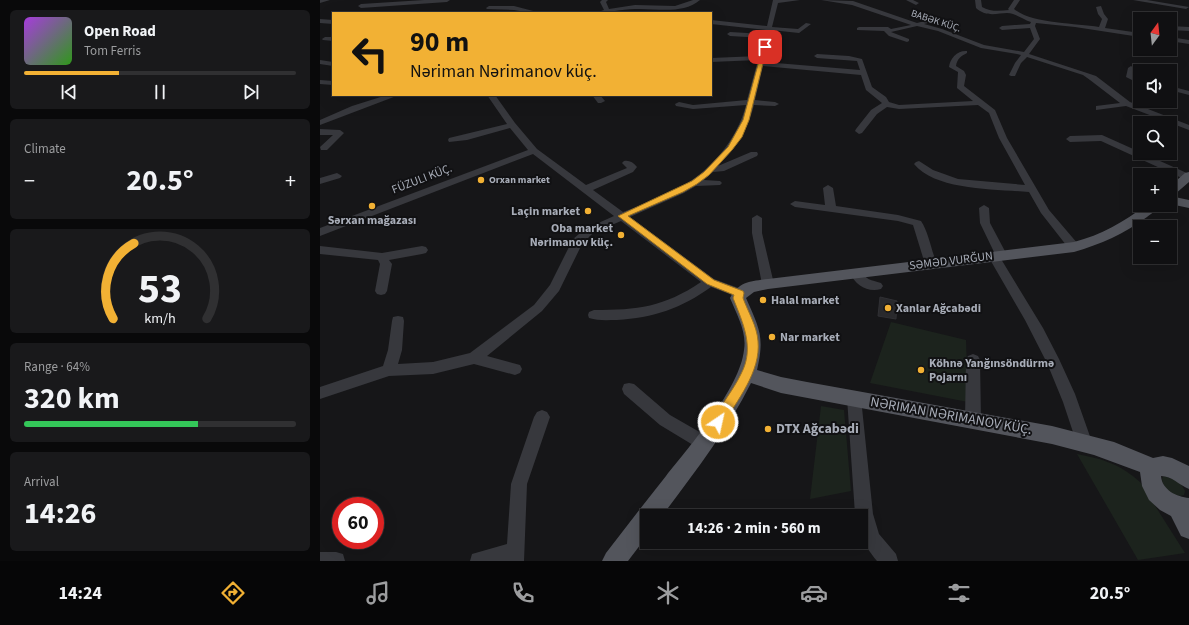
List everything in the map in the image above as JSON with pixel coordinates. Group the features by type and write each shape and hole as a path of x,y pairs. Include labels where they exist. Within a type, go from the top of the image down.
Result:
{"main road":[{"path":"1177,186 1188,177 1187,166 1189,164"},
{"path":"1177,201 1189,204"},
{"name":"SƏMƏD VURĞUN","path":"740,293 745,289 768,284 1074,247 1102,239 1130,224 1145,212"},
{"path":"654,509 704,443 733,400 747,374 753,351 753,341 751,330 738,298 740,293"},
{"name":"NƏRIMAN NƏRIMANOV KÜÇ.","path":"747,374 781,385 974,420 1084,442 1112,450 1153,468"},
{"path":"1189,478 1181,472 1164,465 1153,468 1150,472 1149,478 1154,488 1163,499 1184,508 1189,528"},
{"path":"614,561 640,527"}],"street":[{"path":"320,1 327,0"},
{"path":"361,6 447,0"},
{"path":"604,0 603,2 608,12 635,7 659,11 685,6 697,0"},
{"path":"320,393 389,370 433,368 474,358 538,308 555,288 577,242 589,231 680,191 694,183 711,169 738,137 746,120 776,1 797,0"},
{"name":"BABƏK KÜÇ.","path":"824,0 843,1 918,25 940,30 983,48 1018,52 1085,74 1093,78 1127,104"},
{"name":"BABƏK KÜÇ.","path":"909,0 916,3"},
{"path":"978,0 979,8 981,10 993,12 1013,12 1033,24 1037,39 1018,63 1013,75"},
{"path":"1013,12 1012,9 1016,0"},
{"path":"1136,0 1187,7"},
{"path":"1180,0 1187,7"},
{"path":"1099,7 1101,14 1105,19 1102,28"},
{"path":"489,8 514,8 528,12"},
{"path":"864,17 878,11"},
{"path":"859,29 888,29 918,25 939,18"},
{"path":"320,21 332,22"},
{"path":"712,22 768,32"},
{"path":"799,31 808,24"},
{"path":"1002,28 1033,24 1102,28 1133,34"},
{"path":"1177,28 1189,29"},
{"path":"888,29 887,32 891,35 907,40"},
{"path":"730,34 799,31 804,32 803,38"},
{"path":"1130,33 1131,42"},
{"path":"325,39 332,39"},
{"path":"1177,40 1189,42"},
{"path":"965,52 956,58 952,64 952,67 961,71 962,75 960,86 964,91 992,112 1003,138 1045,211 1074,247"},
{"path":"817,56 860,60 869,88 883,99 886,104 899,107 981,103"},
{"path":"712,60 762,61 865,74"},
{"path":"320,62 332,64"},
{"path":"1131,68 1130,77 1133,78"},
{"path":"320,82 332,83"},
{"path":"1177,90 1189,93"},
{"path":"320,123 355,108 392,96"},
{"path":"494,96 512,125 534,151 710,282 740,293"},
{"path":"679,104 700,107 751,102 775,104"},
{"path":"859,131 875,111 886,104"},
{"path":"1099,108 1127,104 1189,128"},
{"path":"452,140 512,125"},
{"path":"320,132 340,133 324,148"},
{"path":"1070,139 1102,138 1188,177"},
{"name":"FÜZULI KÜÇ.","path":"320,232 534,151"},
{"path":"711,169 721,169 754,154"},
{"path":"586,189 630,170 632,167 626,163"},
{"path":"919,164 925,170 942,178 965,183 1033,189"},
{"path":"320,181 337,176"},
{"path":"694,183 717,183"},
{"path":"828,188 831,210"},
{"path":"795,204 898,218 917,224 921,230 924,249 931,264"},
{"path":"984,208 985,223 997,256 1061,378 1074,410 1084,442"},
{"path":"757,218 757,234 768,284"},
{"path":"320,250 382,257 422,250"},
{"path":"381,291 386,264 382,257"},
{"path":"856,273 858,280 862,284 877,286"},
{"path":"594,315 627,315 667,306 687,297 710,282"},
{"path":"389,370 395,350 398,321"},
{"path":"474,358 515,369"},
{"path":"973,360 974,420"},
{"path":"629,389 665,420 704,443"},
{"path":"854,398 864,514 871,539 889,561"},
{"path":"479,561 515,556 519,484 542,417"},
{"path":"320,561 336,561"}],"shaded area":[{"path":"891,322 966,340 968,402 870,383"},
{"path":"821,406 844,410 851,491 810,499"},
{"path":"1077,454 1111,463 1140,482 1185,553 1138,560"},
{"path":"1164,476 1180,482 1185,491 1184,495 1177,495 1165,488 1162,482 1162,478"}],"building":[{"name":"Xanlar Ağcabədi","path":"880,297 897,301 896,319 878,316"}],"place":[{"name":"Orxan market","path":"481,180"},
{"name":"Sərxan mağazası","path":"372,206"},
{"name":"Laçin market","path":"588,211"},
{"name":"Oba market Nərimanov küç.","path":"621,235"},
{"name":"Halal market","path":"763,300"},
{"name":"Xanlar Ağcabədi","path":"888,308"},
{"name":"Nar market","path":"772,337"},
{"name":"Köhnə Yanğınsöndürmə Pojarnı","path":"921,370"},
{"name":"DTX Ağcabədi","path":"768,429"}],"route":[{"path":"718,422 741,387 750,366 753,351 751,330 738,298 740,293 710,282 622,216 680,191 694,183 706,174 730,148 738,137 746,120 765,47"}]}
